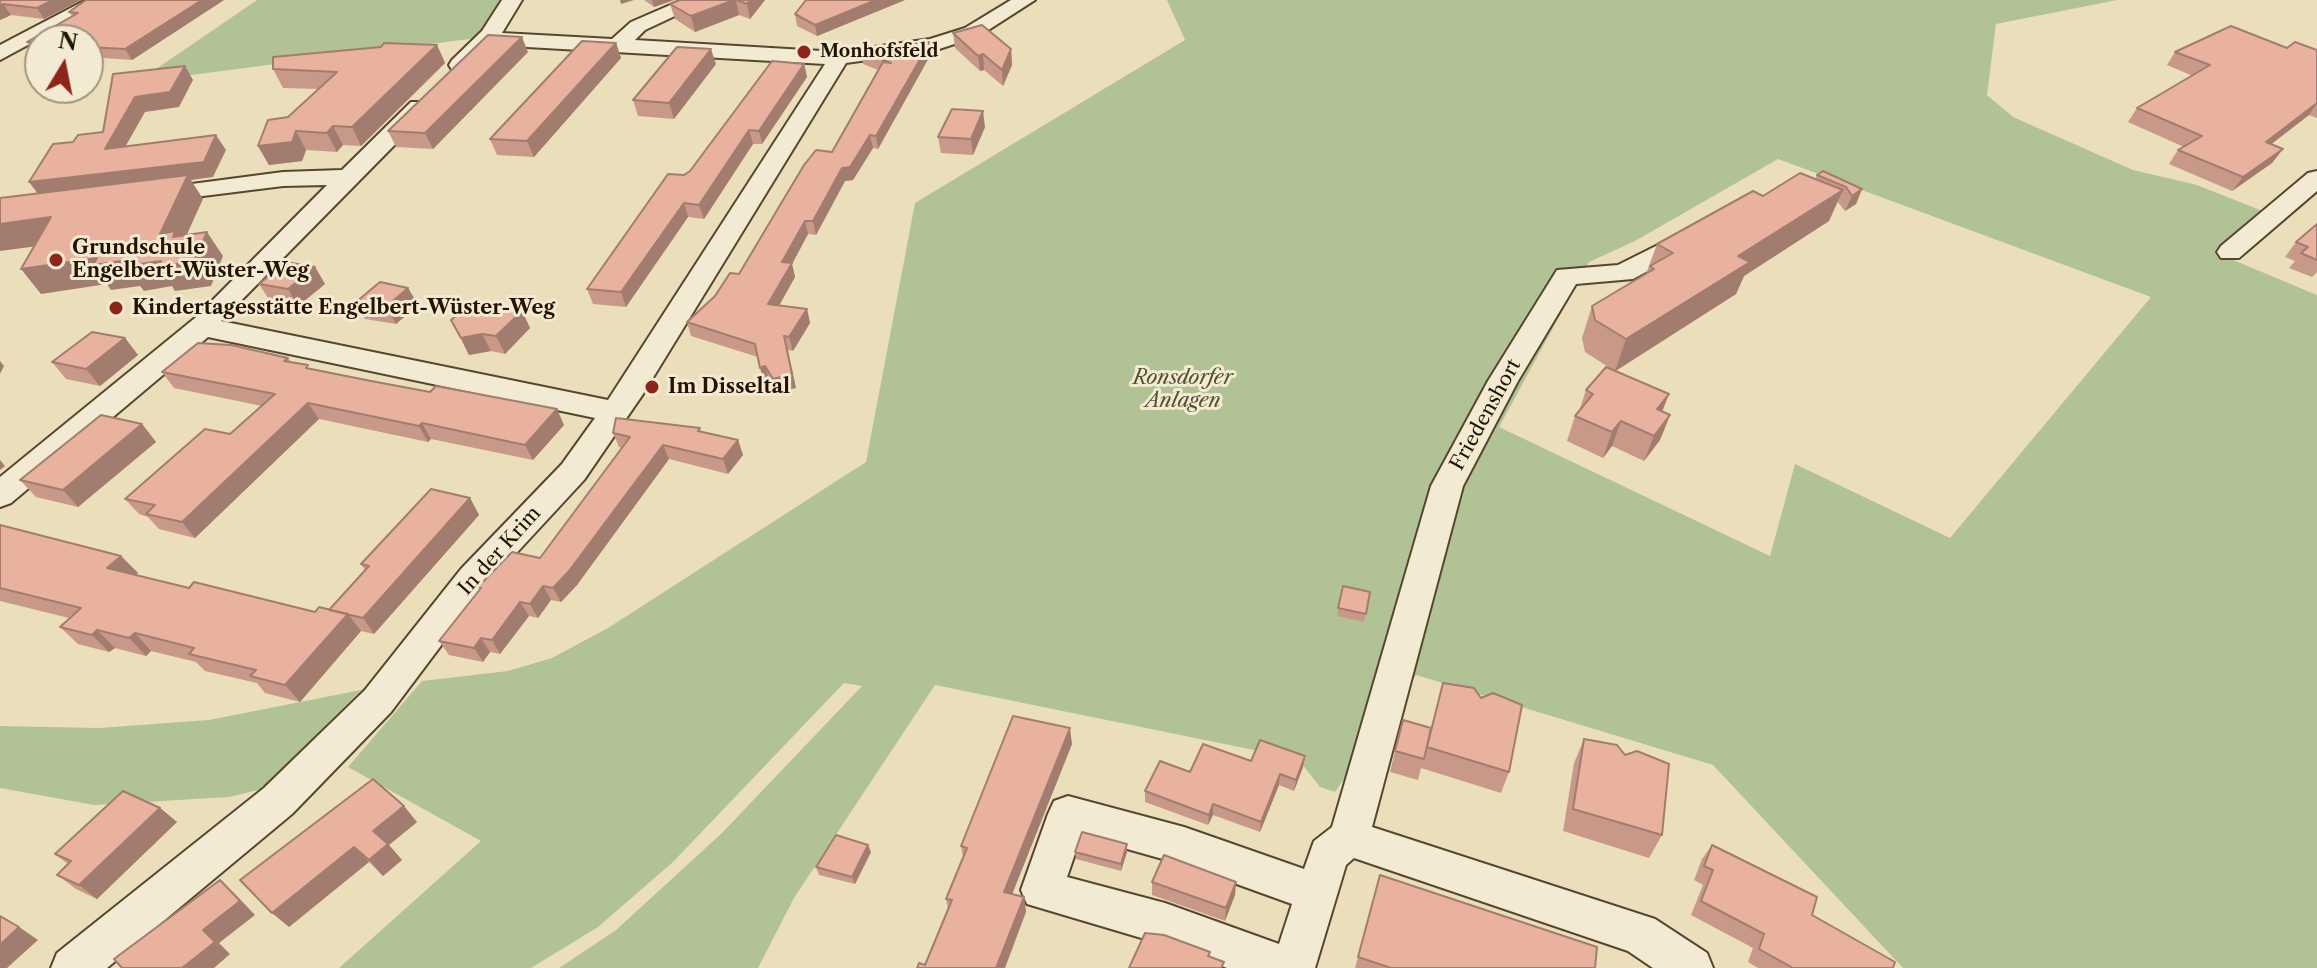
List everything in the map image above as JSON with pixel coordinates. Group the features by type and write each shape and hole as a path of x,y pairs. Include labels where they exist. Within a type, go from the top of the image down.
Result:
{"street":[{"path":"0,495 205,324 206,319 487,38 512,0"},
{"path":"616,46 638,26 699,0"},
{"path":"487,38 839,58 933,45 972,32 1025,0"},
{"path":"4,48 84,7"},
{"name":"In der Krim","path":"73,968 278,801 378,701 473,578 573,472 616,412 839,58"},
{"path":"125,198 355,169"},
{"path":"2230,252 2317,178"},
{"name":"Friedenshort","path":"1293,968 1329,854 1349,838 1447,486 1503,381 1567,276 1624,273 1716,222"},
{"path":"205,324 219,331 616,412"},
{"path":"1284,968 1165,924 1042,890 1068,814 1184,846 1317,893"},
{"path":"1349,838 1640,934 1691,968"}],"green space":[{"path":"257,0 500,0 477,38 137,82"},
{"name":"Ronsdorfer Anlagen","path":"1167,0 2117,0 1996,24 1987,95 2013,117 2133,170 2197,185 2265,212 2214,252 2317,295 2317,968 1903,968 1713,765 1416,675 1335,792 1320,787 1298,759 935,685 794,898 758,968 559,968 616,930 722,833 862,686 844,683 673,862 598,927 531,968 339,968 481,841 348,767 422,681 508,671 552,658 608,628 866,462 915,203 1185,40","holes":["1778,159 2151,297 1950,538 1795,464 1770,556 1499,427 1589,262 1635,241"]},
{"path":"361,690 262,789 229,797 94,805 0,788 0,726 99,728 209,720"}],"building":[{"path":"0,0 53,0 37,8 0,6"},
{"path":"86,0 202,0 125,49 104,48 104,24 59,24 78,13 69,12"},
{"path":"680,0 734,0 691,16 670,4"},
{"path":"806,0 876,0 815,25 795,14"},
{"path":"982,25 1011,49 1002,70 983,54 978,56 953,33"},
{"path":"2231,26 2287,48 2295,42 2317,50 2317,103 2266,142 2283,149 2243,177 2178,150 2202,136 2137,108 2210,65 2175,52"},
{"path":"488,35 522,37 425,133 388,131"},
{"path":"582,41 616,43 527,141 490,139"},
{"path":"930,42 876,136 870,135 850,167 842,168 813,221 805,221 782,262 792,263 768,304 807,309 789,337 784,336 792,374 773,379 765,366 760,368 755,344 687,322 715,296 730,273 739,274 804,165 816,150 832,152 883,62 891,63 861,51"},
{"path":"384,43 437,45 352,127 333,126 327,133 296,131 292,142 258,146 268,120 288,117 337,72 273,69 273,57 381,47"},
{"path":"677,47 711,49 669,103 633,100"},
{"path":"772,61 804,64 759,131 749,130 699,205 684,203 621,292 587,289 668,174 684,175 690,171"},
{"path":"185,66 170,92 135,97 105,149 216,135 204,162 29,182 53,144 73,142 78,135 103,132 113,74"},
{"path":"952,109 983,111 971,139 938,137"},
{"path":"1823,171 1862,189 1852,196 1846,187 1817,175"},
{"path":"1800,173 1843,190 1738,256 1750,262 1626,339 1595,320 1592,306 1654,269 1650,266 1673,253 1657,244 1753,191 1763,196"},
{"path":"188,175 160,234 175,231 173,237 207,232 194,261 158,267 161,261 126,266 129,260 93,265 97,258 21,269 51,217 0,224 0,198"},
{"path":"2317,224 2317,260 2301,253 2308,247 2296,242"},
{"path":"286,262 315,267 288,289 259,284"},
{"path":"380,282 408,288 386,307 356,302"},
{"path":"468,305 522,311 496,336 482,334 461,338 451,320"},
{"path":"92,332 125,338 86,369 52,362"},
{"path":"198,343 231,345 288,358 284,361 308,365 306,368 430,392 436,386 557,409 525,445 308,403 182,522 146,514 155,505 125,499 205,429 230,434 275,394 162,372"},
{"path":"1606,367 1669,394 1657,409 1670,415 1654,436 1621,421 1612,432 1575,416 1593,394 1586,390"},
{"path":"101,415 142,424 63,490 20,480"},
{"path":"616,418 700,428 698,431 738,440 723,459 663,445 553,588 543,586 530,604 520,602 492,640 481,638 474,648 439,641 481,588 478,587 512,552 540,558 630,437 613,433"},
{"path":"431,489 470,498 363,618 329,610 369,566 361,564"},
{"path":"0,525 121,556 107,568 189,588 194,582 315,612 319,607 348,614 285,685 250,676 256,670 189,654 194,648 135,633 129,638 97,630 92,635 60,627 81,608 0,588"},
{"path":"1343,586 1370,592 1366,614 1338,608"},
{"path":"1443,683 1474,688 1481,698 1493,693 1522,705 1509,772 1427,747"},
{"path":"1013,716 1070,728 1004,892 1024,897 996,968 917,968 919,963 925,965 952,900 946,899 967,848 961,846"},
{"path":"1403,720 1431,728 1424,759 1395,751"},
{"path":"1584,739 1617,745 1625,755 1637,751 1669,764 1662,835 1573,809"},
{"path":"1260,740 1305,756 1296,780 1280,774 1261,822 1213,804 1209,815 1145,791 1160,761 1190,772 1203,744 1251,761"},
{"path":"373,779 404,806 373,831 388,844 369,860 354,847 272,913 240,880"},
{"path":"123,791 160,808 79,885 57,875 71,861 55,854"},
{"path":"1082,832 1127,844 1121,864 1075,852"},
{"path":"836,835 868,845 852,877 816,867"},
{"path":"1712,845 1817,897 1812,915 1895,962 1893,968 1793,968 1759,949 1764,934 1701,901 1713,870 1704,866"},
{"path":"1164,855 1236,882 1226,908 1152,882"},
{"path":"1380,875 1597,947 1595,968 1391,968 1358,957"},
{"path":"220,880 240,901 203,930 215,942 182,968 122,968 114,959"},
{"path":"0,916 19,927 0,945"},
{"path":"1145,933 1164,935 1210,952 1208,956 1224,962 1221,968 1129,968"}],"place":[{"name":"Monhofsfeld","path":"804,52"},
{"name":"Grundschule Engelbert-Wüster-Weg","path":"56,260"},
{"name":"Kindertagesstätte Engelbert-Wüster-Weg","path":"116,308"},
{"name":"Im Disseltal","path":"652,387"}]}
